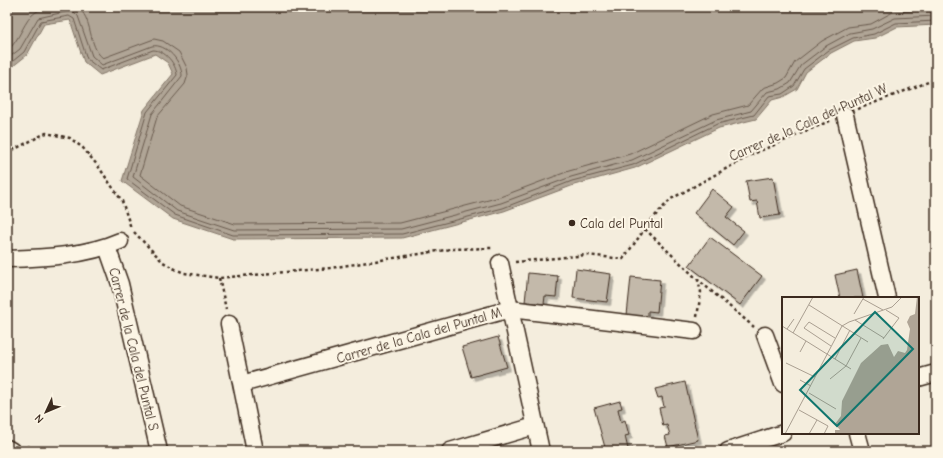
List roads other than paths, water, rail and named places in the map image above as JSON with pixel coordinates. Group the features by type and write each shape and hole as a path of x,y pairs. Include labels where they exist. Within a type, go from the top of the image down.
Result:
{"street":[{"path":"845,115 887,297"},
{"name":"Carrer de la Cala del Puntal S","path":"7,259 68,255 114,244 120,284 159,451"},
{"path":"500,263 541,451"},
{"name":"Carrer de la Cala del Puntal M","path":"242,384 510,310 694,331"},
{"path":"229,324 255,451"},
{"path":"765,336 782,381"},
{"path":"919,378 936,373"},
{"path":"450,451 535,426"},
{"path":"857,434 862,451"},
{"path":"728,451 777,440"},
{"path":"7,448 12,451"}],"water":[{"path":"7,7 936,7 936,25 897,27 875,38 854,41 831,53 806,72 797,89 783,97 772,100 756,119 719,128 635,168 574,185 504,211 402,238 233,239 173,219 122,181 144,110 173,74 168,63 155,54 100,75 84,62 70,20 44,24 27,55 7,71"}],"place":[{"name":"Cala del Puntal","path":"572,223"}]}
